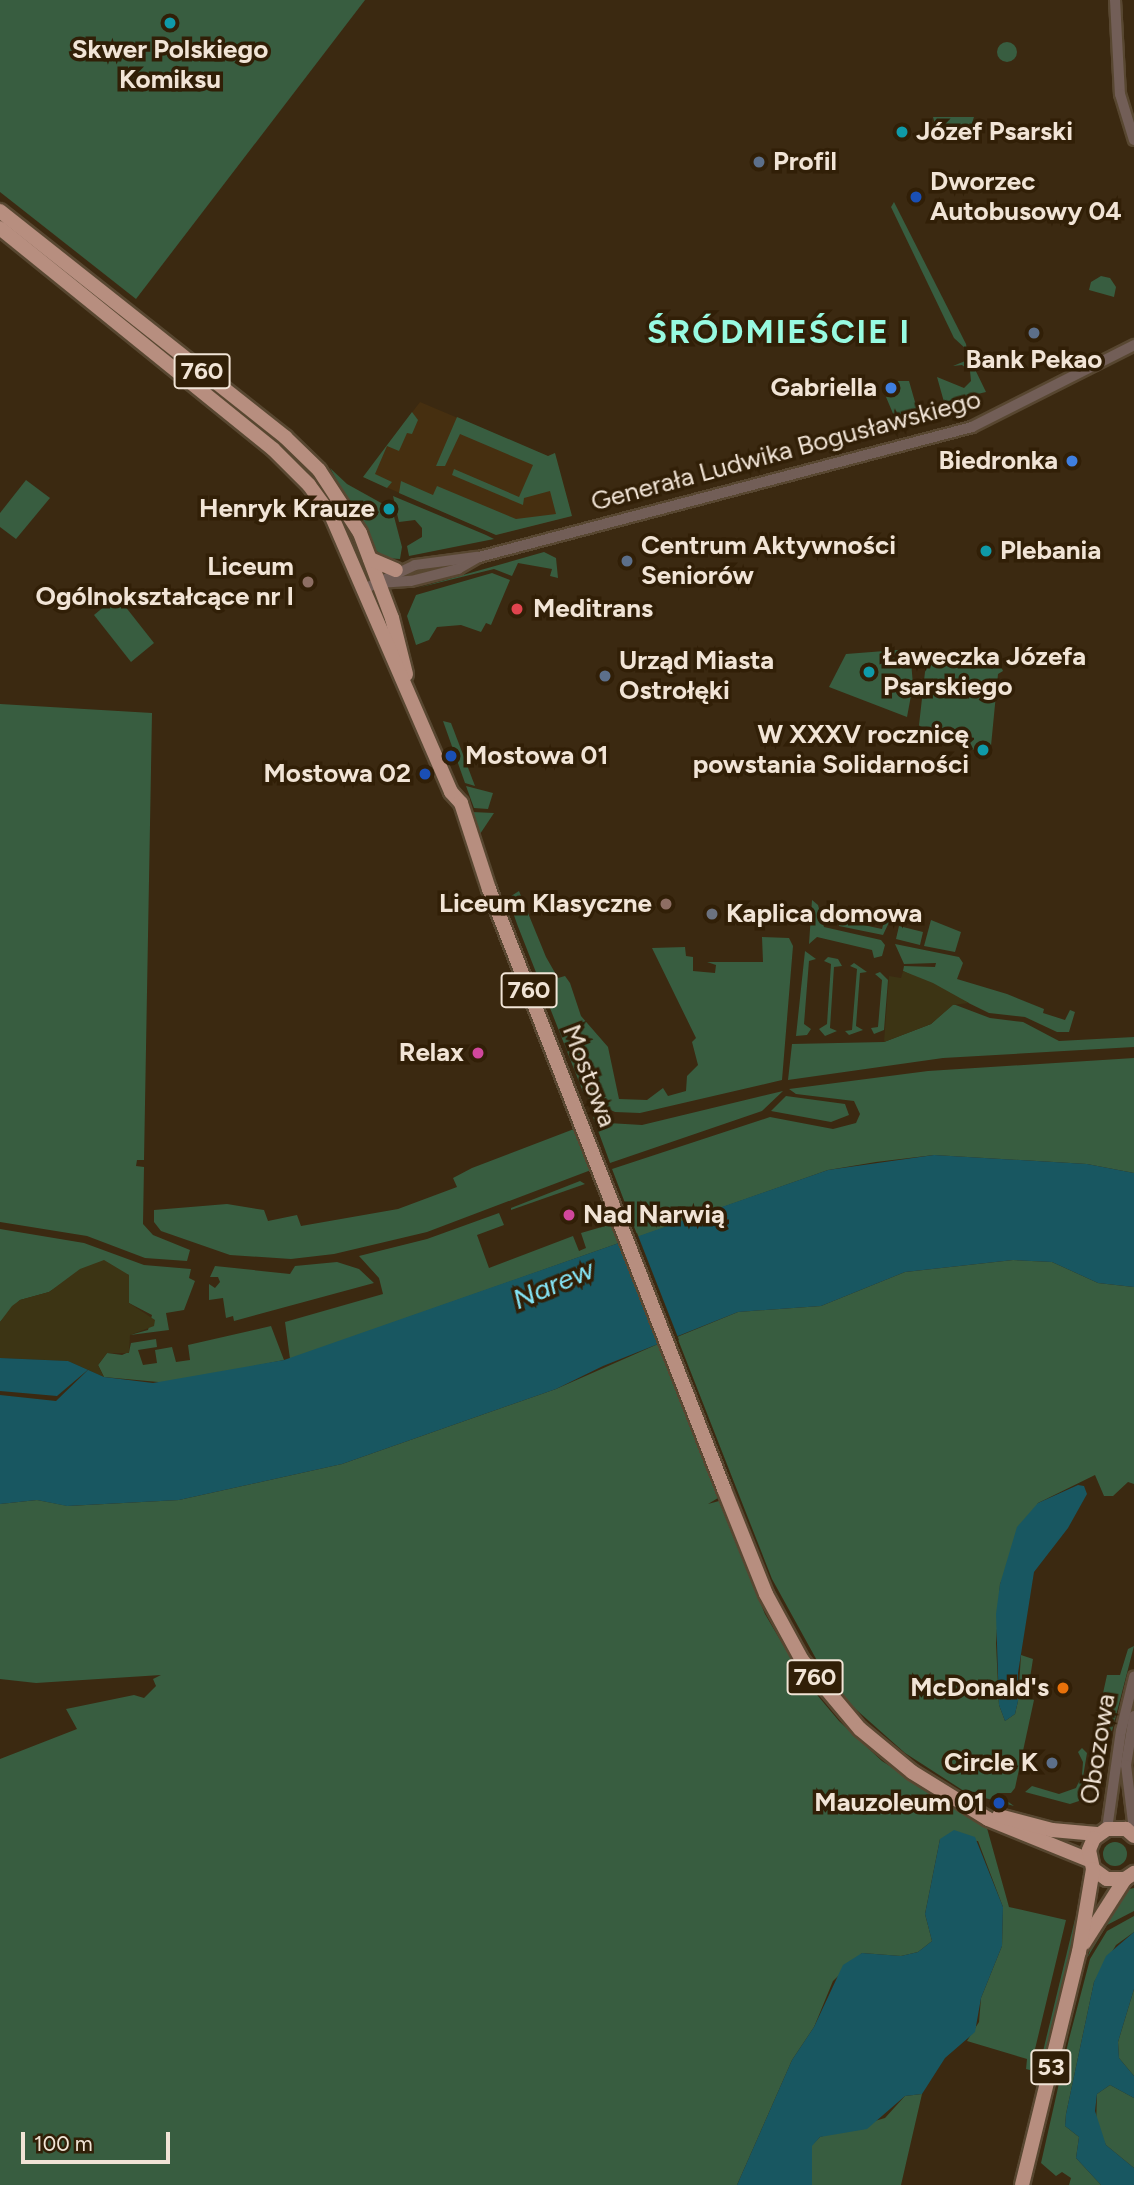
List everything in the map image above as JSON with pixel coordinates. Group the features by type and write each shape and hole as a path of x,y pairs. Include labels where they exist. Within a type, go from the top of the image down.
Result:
{"main road":[{"name":"760","path":"0,211 299,450 340,497 379,583"},
{"name":"760","path":"0,228 149,345 299,474 332,517 364,589"},
{"path":"370,559 397,570"},
{"name":"Mostowa","path":"379,583 408,683"},
{"name":"Mostowa","path":"364,589 408,683 452,792 456,814 465,824 723,1489 775,1612 813,1675 886,1752 975,1810"},
{"name":"760","path":"975,1810 1052,1830 1102,1831"},
{"name":"760","path":"975,1810 1004,1827 1091,1864"},
{"path":"1102,1831 1126,1829 1134,1833"},
{"name":"53","path":"1022,2185 1079,1952 1091,1864 1090,1844 1102,1831"},
{"name":"53","path":"1091,1864 1107,1879 1130,1877"},
{"name":"53","path":"1079,1952 1130,1877"}],"street":[{"path":"1115,0 1120,94 1134,140"},
{"name":"Generała Ludwika Bogusławskiego","path":"364,589 379,583 447,572 479,558 972,427 1134,345"},
{"name":"Generała Ludwika Bogusławskiego","path":"379,583 397,570 454,557 479,558"},
{"name":"Obozowa","path":"1102,1831 1134,1677"},
{"name":"Obozowa","path":"1134,1716 1126,1774 1134,1833"}],"shaded area":[{"path":"420,402 548,456 555,453 572,516 496,535 363,477"}],"green space":[{"path":"0,0 365,0 136,299 0,192"},
{"path":"1007,42 1014,45 1017,52 1014,59 1007,62 1000,59 997,52 1000,45"},
{"path":"933,117 974,117 966,141 940,142"},
{"path":"894,202 967,350 954,338 891,207"},
{"path":"1101,276 1110,278 1116,287 1114,297 1089,290 1091,282"},
{"path":"970,359 986,392 944,402 937,377 964,388 971,381 970,371 962,365 953,366"},
{"path":"892,381 909,381 919,416 897,423 886,397 897,393"},
{"path":"412,412 418,420 412,434 407,433 399,451 387,446 375,474 392,482 387,488 363,477"},
{"path":"457,417 548,456 555,453 572,516 496,535 399,493 401,481 433,495 437,486 516,519 556,514 550,491 524,498 523,505 452,475 454,469 519,497 533,465 460,434 445,466 436,466"},
{"path":"330,468 347,484 392,509 402,547 400,559 386,558 374,549"},
{"path":"26,480 50,498 16,539 0,527 0,513"},
{"path":"393,496 494,539 409,556 407,546 422,537 422,528 415,520 399,522"},
{"path":"544,552 556,558 558,578 550,576 552,569 518,563 512,576 494,569 417,588"},
{"path":"492,573 510,580 491,625 486,623 481,632 461,625 437,627 429,640 416,645 407,616 416,595"},
{"path":"117,596 154,643 131,662 94,615"},
{"path":"910,649 913,685 907,717 829,687 846,654"},
{"path":"998,660 1003,671 998,674 990,756 922,730 919,725 926,663"},
{"path":"0,704 152,713 144,1160 137,1160 136,1166 144,1167 143,1224 153,1235 190,1250 187,1261 145,1258 87,1236 0,1222"},
{"path":"443,721 451,723 475,786 465,783"},
{"path":"466,786 493,793 488,809 474,808"},
{"path":"472,812 494,813 480,834 469,813"},
{"path":"519,891 546,957 558,978 565,976 570,983 581,1016 608,1047 619,1099 647,1100 663,1088 668,1096 686,1091 687,1076 698,1065 692,1042 696,1038 652,948 685,947 686,956 693,957 693,971 715,973 716,965 707,962 763,962 762,937 789,938 793,946 782,1080 640,1113 615,1112 591,1101 583,1092 508,898"},
{"path":"812,900 818,905 824,927 881,940 885,945 882,956 874,958 872,950 817,937 809,944"},
{"path":"886,914 892,916 883,935 839,926 840,920 882,929"},
{"path":"931,920 961,932 955,952 924,946"},
{"path":"899,926 923,932 920,945 896,939"},
{"path":"895,944 959,957 963,963 957,979 1007,994 1044,1009 1043,1013 1065,1020 1070,1010 1075,1012 1069,1032 1057,1032 1025,1017 989,1013 903,971 904,966 935,967 936,963 904,964"},
{"path":"805,951 816,959 809,961 804,1024 811,1029 807,1035 796,1036"},
{"path":"828,957 838,959 842,966 834,967 830,1028 837,1031 825,1036 819,1029 827,1024 831,964 824,961"},
{"path":"854,963 867,972 860,973 856,1026 863,1030 849,1035 845,1031 852,1030 857,969 850,966"},
{"path":"880,972 888,980 884,1030 874,1034 871,1028 878,1027 882,980 875,974"},
{"path":"953,1004 990,1018 1023,1022 1059,1041 1134,1037 1134,1047 943,1058 788,1080 792,1044 884,1042 931,1024"},
{"path":"1134,1058 1134,1173 1087,1164 934,1155 876,1162 828,1170 638,1237 612,1169 770,1117 833,1129 856,1123 860,1114 854,1101 796,1094 789,1089 928,1071"},
{"path":"783,1091 762,1111 610,1163 593,1117 608,1123 642,1125"},
{"path":"786,1096 845,1104 849,1115 831,1122 771,1111"},
{"path":"574,1129 591,1170 427,1232 334,1254 291,1259 230,1255 161,1231 154,1222 154,1210 227,1204 264,1210 268,1221 297,1215 301,1226 398,1209 457,1187 453,1178 472,1168"},
{"path":"580,1181 585,1184 511,1210 511,1208"},
{"path":"499,1213 504,1225 477,1235 489,1268 573,1236 579,1251 586,1248 581,1233 612,1224 619,1243 290,1359 285,1322 383,1294 379,1278 359,1256 427,1239"},
{"path":"0,1229 84,1243 144,1265 191,1269 189,1278 195,1281 184,1310 166,1313 169,1330 130,1335 148,1330 152,1315 129,1303 129,1275 91,1266 49,1292 20,1300 0,1322"},
{"path":"1013,1260 1052,1262 1098,1283 1134,1287 1134,1484 1128,1482 1113,1496 1104,1496 1095,1475 1038,1503 1000,1584 996,1643 999,1705 1005,1721 1015,1714 1021,1655 1033,1659 1027,1697 1034,1700 1015,1788 1011,1793 996,1793 1014,1806 967,1793 905,1753 851,1705 820,1666 772,1579 677,1337 738,1312 821,1306 905,1272"},
{"path":"337,1262 359,1269 374,1283 234,1321 233,1316 226,1318 223,1298 209,1300 209,1284 215,1288 220,1282 218,1277 210,1277 215,1266 290,1274 295,1266"},
{"path":"271,1326 284,1360 169,1383 104,1377 98,1365 107,1353 122,1355 129,1352 131,1343 156,1339 157,1347 138,1350 143,1365 157,1363 155,1350 172,1347 176,1362 190,1360 188,1345"},
{"path":"658,1344 718,1498 708,1504 719,1501 765,1614 802,1677 839,1721 882,1761 987,1828 1009,1907 1066,1920 1030,2070 1026,2069 1027,2059 967,2041 979,2022 981,1998 1002,1946 1003,1907 978,1841 940,1839 925,1914 932,1941 918,1952 901,1956 862,1953 833,1981 814,2027 792,2060 737,2185 0,2185 0,1759 77,1729 66,1709 134,1695 144,1698 156,1686 153,1679 161,1675 36,1683 0,1679 0,1504 37,1500 68,1506 179,1500 342,1464 556,1389"},
{"path":"1134,1646 1112,1731 1094,1734 1107,1675 1120,1675 1128,1649"},
{"path":"1082,1748 1087,1753 1079,1801 1070,1804 1025,1792 1032,1786 1059,1794 1076,1788 1082,1775 1083,1762 1078,1752"},
{"path":"1115,1842 1124,1845 1127,1854 1124,1863 1115,1866 1106,1863 1103,1854 1106,1845"},
{"path":"1134,1888 1134,1911 1107,1925 1087,1958 1096,1935 1125,1890"},
{"path":"1134,1916 1134,1932 1116,1945 1094,1982 1066,2114 1065,2126 1079,2137 1076,2158 1101,2185 1069,2185 1071,2178 1062,2172 1056,2176 1041,2163 1069,2039 1090,1959 1107,1931"},
{"path":"1078,1917 1042,2070 1038,2072 1075,1919"},
{"path":"1134,1989 1134,2076 1119,2058 1118,2042"},
{"path":"1110,2085 1134,2098 1134,2168 1106,2145 1096,2126 1097,2094"},
{"path":"922,2094 901,2185 812,2185 812,2145 820,2137 885,2118 905,2096"}],"sand":[{"path":"903,971 933,983 969,1003 953,1005 931,1024 884,1042 889,976 901,978"},
{"path":"104,1260 129,1275 129,1303 155,1320 154,1326 130,1335 129,1353 107,1353 98,1365 104,1377 68,1361 0,1358 0,1322 12,1306 20,1300 49,1292 80,1269"}],"water":[{"name":"Narew","path":"934,1155 1087,1164 1134,1173 1134,1287 1098,1283 1052,1262 1013,1260 905,1272 821,1306 738,1312 603,1366 556,1389 342,1464 179,1500 67,1506 37,1500 0,1504 0,1358 68,1361 104,1377 153,1383 284,1360 828,1170"},
{"path":"1078,1485 1084,1486 1087,1494 1068,1528 1034,1572 1018,1673 1018,1701 1015,1714 1005,1721 999,1705 996,1614 1000,1584 1017,1527 1038,1503"},
{"path":"954,1830 975,1837 1003,1907 1002,1946 981,1998 975,2032 945,2058 922,2094 905,2096 867,2129 820,2137 812,2146 812,2185 737,2185 792,2060 814,2027 843,1965 862,1953 901,1956 918,1952 932,1941 925,1914 940,1839"},
{"path":"1134,1932 1134,1989 1118,2042 1119,2058 1134,2076 1134,2098 1110,2085 1097,2094 1095,2111 1106,2145 1134,2168 1134,2185 1101,2185 1076,2158 1079,2137 1065,2126 1066,2114 1094,1982 1106,1956"}],"pier":[{"path":"637,1233 679,1340 659,1347 618,1240"},
{"path":"90,1368 56,1401 0,1395 0,1391 57,1396"}],"place":[{"name":"Skwer Polskiego Komiksu","path":"170,23"},
{"name":"Józef Psarski","path":"902,132"},
{"name":"Profil","path":"759,162"},
{"name":"Dworzec Autobusowy 04","path":"916,197"},
{"name":"Bank Pekao","path":"1034,333"},
{"name":"Gabriella","path":"891,388"},
{"name":"Biedronka","path":"1072,461"},
{"name":"Henryk Krauze","path":"389,509"},
{"name":"Plebania","path":"986,551"},
{"name":"Centrum Aktywności Seniorów","path":"627,561"},
{"name":"Liceum Ogólnokształcące nr I","path":"308,582"},
{"name":"Meditrans","path":"517,609"},
{"name":"Ławeczka Józefa Psarskiego","path":"869,672"},
{"name":"Urząd Miasta Ostrołęki","path":"605,676"},
{"name":"W XXXV rocznicę powstania Solidarności","path":"983,750"},
{"name":"Mostowa 01","path":"451,756"},
{"name":"Mostowa 02","path":"425,774"},
{"name":"Liceum Klasyczne","path":"666,904"},
{"name":"Kaplica domowa","path":"712,914"},
{"name":"Relax","path":"478,1053"},
{"name":"Nad Narwią","path":"569,1215"},
{"name":"McDonald's","path":"1063,1688"},
{"name":"Circle K","path":"1052,1763"},
{"name":"Mauzoleum 01","path":"999,1803"}],"district":[{"name":"ŚRÓDMIEŚCIE I","path":"779,332"}]}
